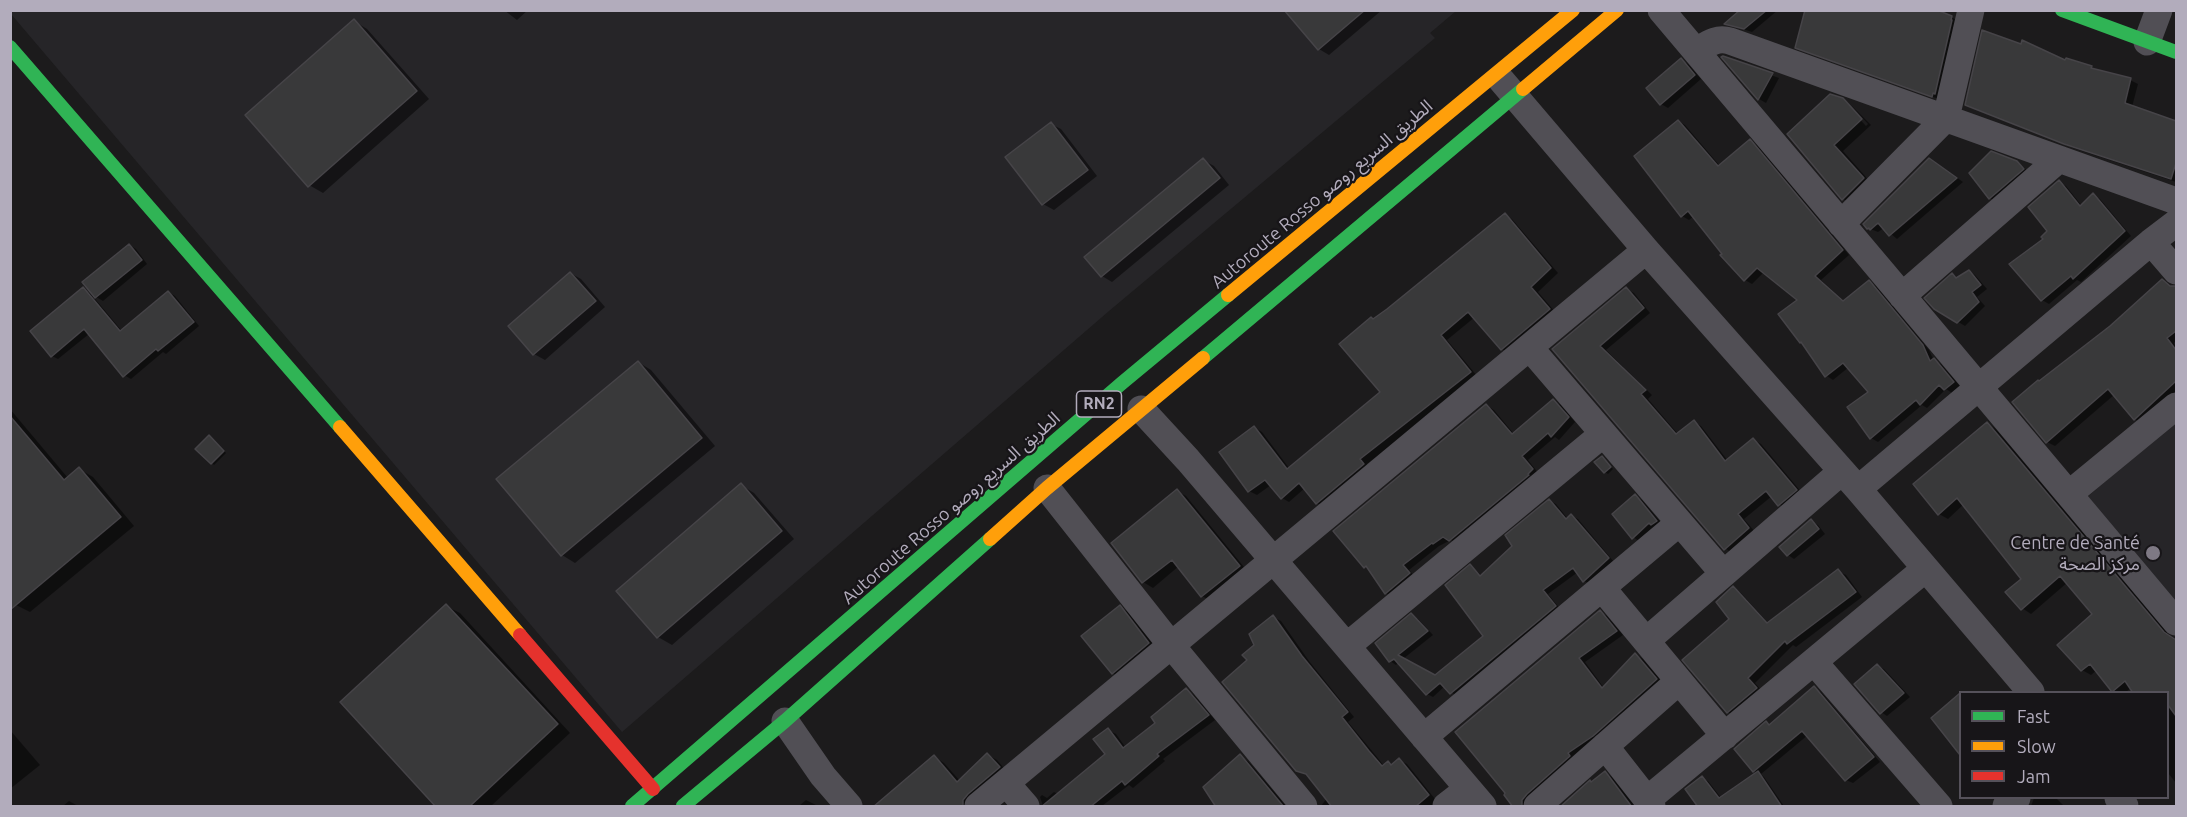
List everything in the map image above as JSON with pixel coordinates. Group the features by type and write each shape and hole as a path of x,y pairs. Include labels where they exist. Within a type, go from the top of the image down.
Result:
{"main road":[{"name":"Autoroute Rosso الطريق السريع روصو","path":"632,807 1131,376 1573,10"},
{"name":"RN2","path":"682,807 785,721 1047,488 1617,10"},
{"path":"2062,10 2176,52"},
{"path":"10,47 652,789"}],"street":[{"path":"1661,10 1774,141 1841,224 2176,622"},
{"path":"1841,224 1946,118 1971,10"},
{"path":"2147,42 2159,10"},
{"path":"1696,51 1715,40 1730,40 2176,201"},
{"path":"1496,74 2029,691"},
{"path":"1902,296 2059,159"},
{"path":"1646,641 1723,573 1979,387 2176,223"},
{"path":"2151,242 2176,271"},
{"path":"978,807 1646,250"},
{"path":"1530,348 1723,573"},
{"path":"2069,494 2176,406"},
{"path":"1141,409 1188,460 1476,798 1446,807"},
{"path":"1347,646 1603,434"},
{"path":"1047,488 1171,645 1304,807"},
{"path":"1424,737 1679,523"},
{"path":"1605,746 1650,803 1725,736 1925,569"},
{"path":"1602,588 1725,736"},
{"path":"1814,662 1939,807"},
{"path":"1537,807 1679,681"},
{"path":"785,721 823,776 849,807"},
{"path":"1006,783 1026,807"}],"shaded area":[{"path":"10,11 1456,11 1430,33 1435,38 1109,311 622,732"},
{"name":"Centre de Santé مركز الصحة","path":"2176,419 2176,606 2084,500"}],"building":[{"path":"1284,10 1365,10 1318,50"},
{"path":"1740,10 1767,10 1744,29 1724,24"},
{"path":"1805,10 1937,10 1952,16 1935,94 1933,93 1932,97 1795,48"},
{"path":"354,19 417,91 308,187 245,115"},
{"path":"1982,30 2021,44 2022,40 2065,60 2066,58 2092,66 2091,68 2131,78 2125,103 2176,121 2176,163 2171,179 2064,144 1965,105"},
{"path":"1721,57 1773,73 1758,100"},
{"path":"1681,58 1695,75 1660,105 1646,88"},
{"path":"1830,94 1843,98 1862,119 1834,145 1864,178 1842,200 1787,134"},
{"path":"1678,120 1718,166 1750,139 1843,250 1815,276 1843,301 1869,280 1923,345 1930,361 1934,358 1954,382 1944,390 1939,385 1920,405 1916,400 1870,439 1847,407 1868,392 1843,363 1825,377 1778,314 1797,300 1757,268 1744,281 1720,255 1722,254 1688,211 1681,217 1634,156"},
{"path":"1051,122 1088,170 1042,205 1005,157"},
{"path":"1991,151 2017,161 2024,169 1989,199 1969,173"},
{"path":"1203,158 1220,178 1101,277 1084,257"},
{"path":"1929,158 1957,178 1889,236 1878,223 1870,230 1867,229 1863,224"},
{"path":"2059,180 2080,206 2093,193 2125,231 2073,279 2071,276 2041,301 2009,264 2043,239 2041,237 2047,231 2028,207"},
{"path":"1505,213 1551,268 1531,287 1550,309 1501,350 1468,312 1441,335 1471,372 1360,459 1364,464 1316,504 1299,483 1281,499 1265,480 1248,492 1219,452 1254,426 1287,469 1380,392 1339,344 1371,317 1373,319 1387,309"},
{"path":"129,244 142,260 95,298 82,282"},
{"path":"1969,270 1981,285 1972,292 1979,302 1957,323 1934,309 1924,298 1952,273 1956,278"},
{"path":"570,272 596,301 533,355 508,326"},
{"path":"2162,279 2170,286 2176,286 2176,331 2167,338 2176,350 2176,381 2134,420 2108,389 2046,443 2012,402 2110,326"},
{"path":"83,287 120,331 168,291 194,322 158,351 156,349 123,377 84,329 51,357 30,331"},
{"path":"1626,287 1644,308 1600,346 1646,390 1641,394 1676,434 1694,420 1725,461 1753,438 1797,490 1778,506 1766,491 1738,514 1749,528 1724,550 1552,349"},
{"path":"638,361 702,438 561,556 496,479"},
{"path":"1553,399 1569,417 1551,437 1548,433 1522,456 1533,469 1529,475 1449,541 1443,537 1403,565 1410,573 1385,594 1366,566 1364,568 1333,531 1486,404 1512,434"},
{"path":"10,416 64,480 79,467 121,517 10,610"},
{"path":"1987,422 2164,632 2176,640 2176,716 2169,706 2169,691 2132,691 2125,681 2111,691 2090,664 2081,671 2057,645 2092,614 2060,576 2021,610 2005,592 2021,579 1957,498 1938,515 1913,484"},
{"path":"209,435 224,451 211,464 195,449"},
{"path":"1602,456 1611,467 1604,473 1594,462"},
{"path":"741,483 782,531 657,638 616,591"},
{"path":"1177,489 1240,566 1201,597 1172,560 1142,583 1111,543"},
{"path":"1635,494 1657,521 1651,525 1649,523 1632,539 1612,514"},
{"path":"1549,499 1566,519 1571,514 1609,558 1583,582 1573,568 1543,590 1556,606 1450,694 1440,683 1426,695 1394,659 1389,662 1375,643 1411,613 1428,631 1398,655 1435,675 1483,636 1445,585 1470,564 1480,576 1512,546 1505,535"},
{"path":"1811,519 1819,529 1787,556 1779,547"},
{"path":"1838,569 1856,592 1787,644 1785,641 1748,678 1757,688 1727,713 1682,660 1729,619 1716,602 1733,586 1767,623"},
{"path":"446,604 558,724 469,807 436,807 340,702"},
{"path":"1120,605 1149,643 1112,674 1081,636"},
{"path":"1600,610 1617,631 1579,658 1602,688 1635,653 1657,679 1593,736 1568,753 1570,756 1527,794 1522,800 1522,807 1513,807 1504,795 1505,793 1455,732"},
{"path":"1273,615 1302,656 1348,712 1342,717 1382,766 1388,761 1391,765 1399,758 1429,795 1415,807 1332,807 1306,774 1296,771 1222,682 1247,660 1242,655 1254,645 1249,634"},
{"path":"1877,664 1904,693 1880,714 1854,684"},
{"path":"1814,686 1874,757 1845,781 1802,731 1753,772 1734,749 1766,721 1769,725"},
{"path":"1186,688 1209,715 1157,754 1159,756 1125,785 1122,781 1090,807 1041,807 1105,754 1093,739 1108,728 1123,748 1155,723 1151,717"},
{"path":"1959,694 1959,754 1931,718"},
{"path":"987,753 1000,767 968,794 963,800 963,807 873,807 934,755 957,782"},
{"path":"1240,754 1284,807 1216,807 1203,787"},
{"path":"1605,771 1632,807 1560,807 1590,780 1591,782"},
{"path":"1758,771 1782,807 1698,807 1685,789 1702,776 1719,798"}],"traffic: fast":[{"path":"2062,10 2176,52"},
{"path":"10,47 340,427"},
{"path":"1203,358 1523,89"},
{"path":"632,806 1122,383 1228,295"},
{"path":"683,806 785,721 990,539"}],"traffic: slow":[{"path":"1228,295 1573,10"},
{"path":"1523,89 1617,10"},
{"path":"990,539 1047,488 1203,358"},
{"path":"340,427 520,635"}],"traffic: jam":[{"path":"520,635 653,789"}],"place":[{"name":"Centre de Santé مركز الصحة","path":"2153,553"}]}
